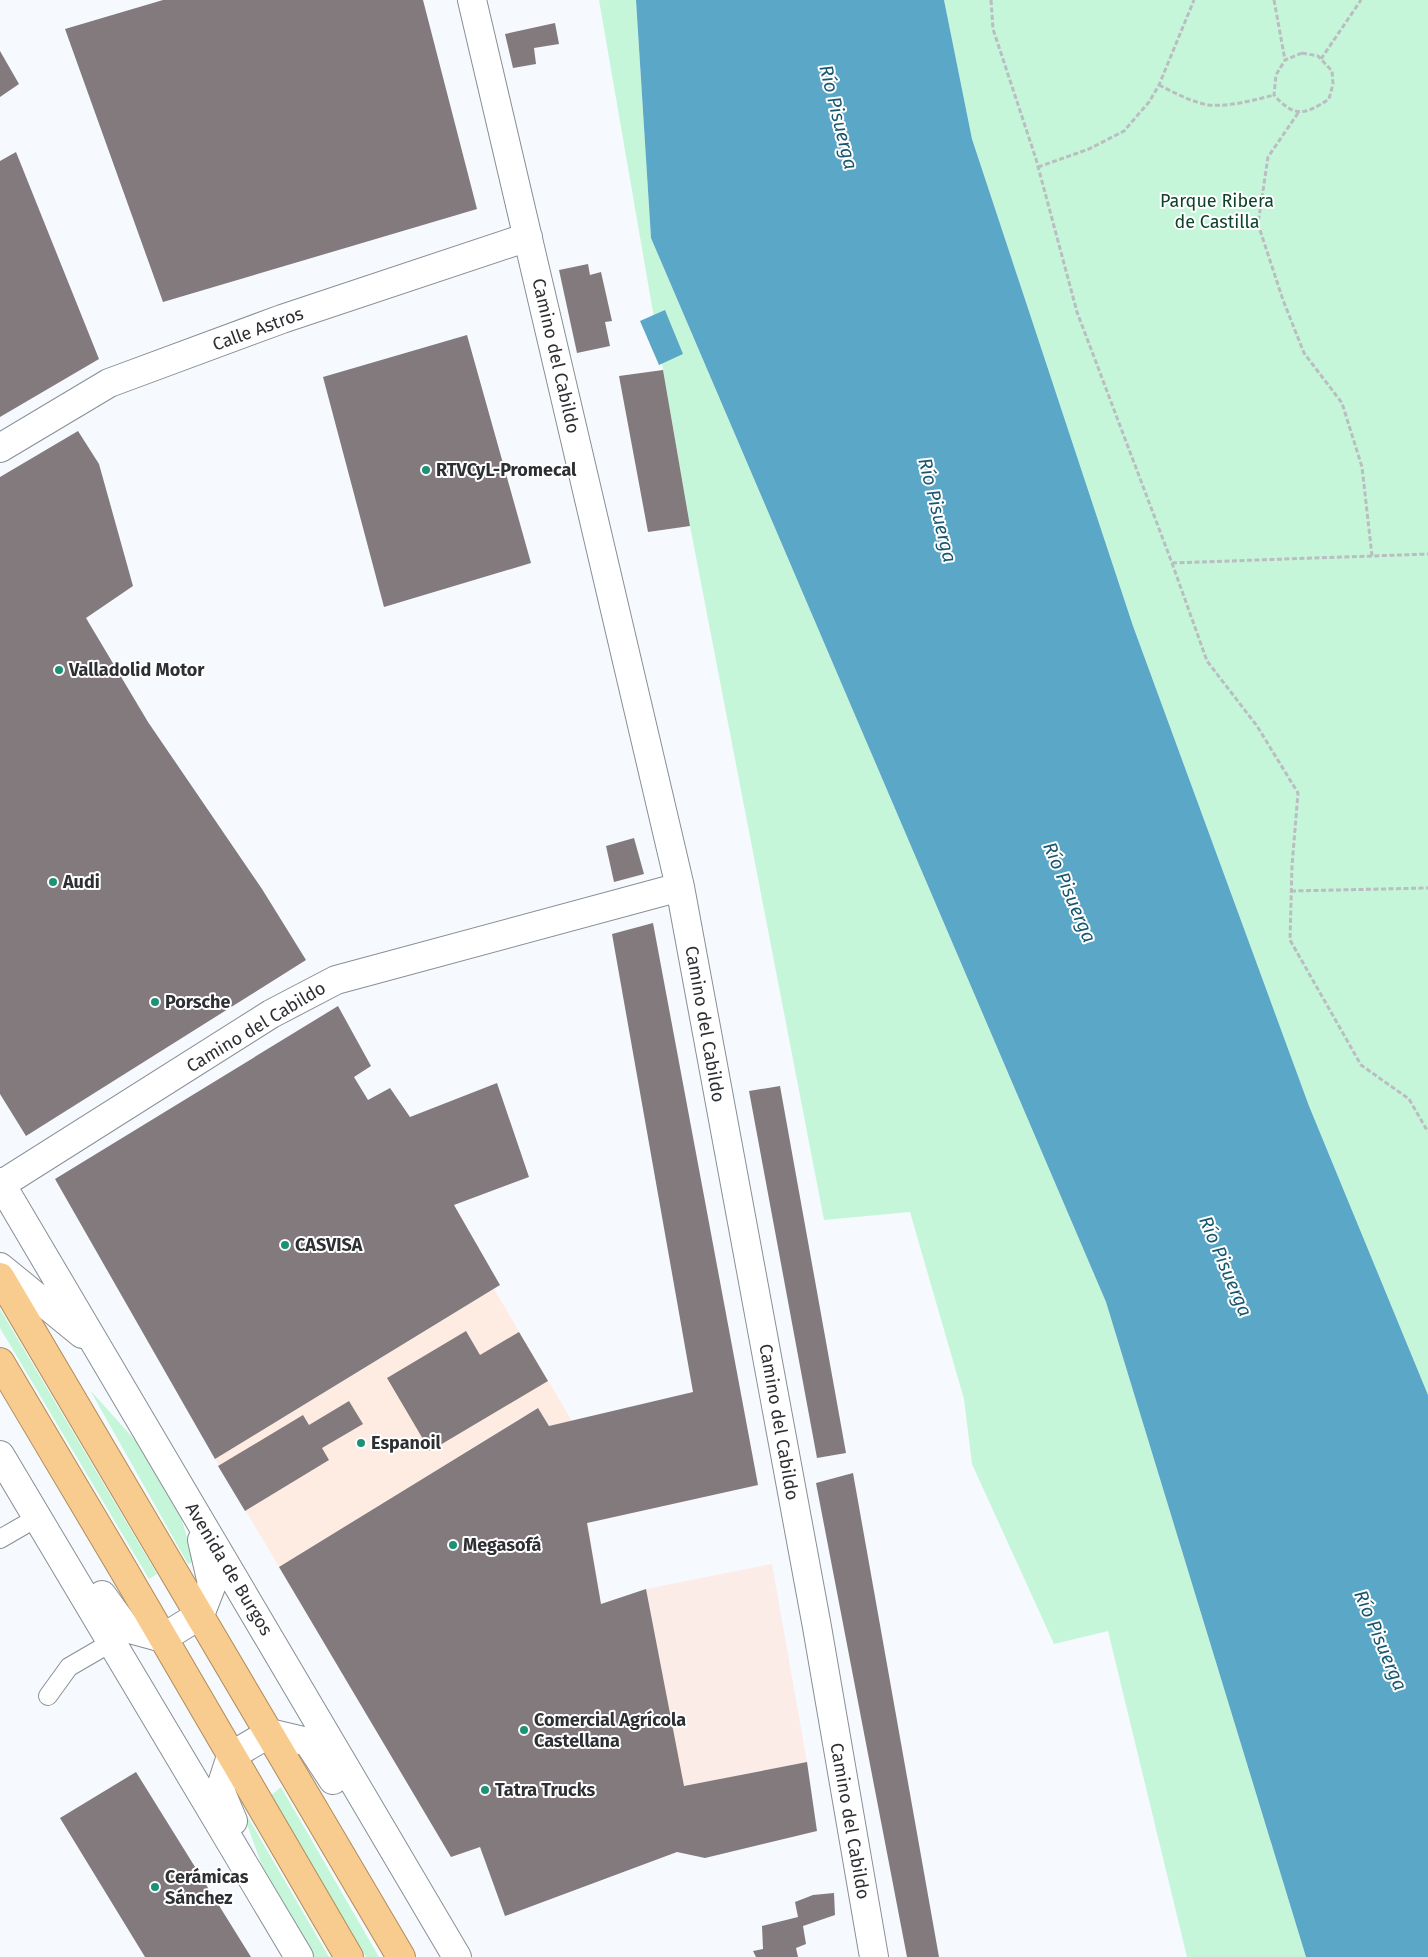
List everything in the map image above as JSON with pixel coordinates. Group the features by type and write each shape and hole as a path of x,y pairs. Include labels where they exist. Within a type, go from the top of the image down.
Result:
{"highway":[{"path":"0,1277 401,1957"},
{"path":"0,1362 349,1957"}],"street":[{"name":"Camino del Cabildo","path":"472,0 680,887 816,1627 874,1957"},
{"name":"Calle Astros","path":"0,448 109,383 282,319 528,237"},
{"name":"Camino del Cabildo","path":"1,1183 271,1014 336,980 680,887"},
{"name":"Avenida de Burgos","path":"1,1183 457,1957"},
{"path":"0,1267 96,1346"},
{"path":"0,1434 42,1495 96,1587 126,1628 163,1638 200,1616 212,1584 195,1512"},
{"path":"0,1454 299,1957"},
{"path":"266,1901 220,1790 231,1756 270,1733 308,1742 404,1895 448,1957"}],"lane":[{"path":"0,1539 38,1517"},
{"path":"48,1696 68,1667 112,1642"}],"path":[{"path":"991,0 994,29 1038,167 1077,312 1207,661 1257,726 1298,793 1292,866 1290,940 1362,1065 1409,1099 1428,1132"},
{"path":"1038,167 1089,149 1124,130 1149,102 1159,85 1194,0"},
{"path":"1274,0 1285,60"},
{"path":"1321,59 1361,0"},
{"path":"1302,53 1318,56 1321,59 1332,71 1333,84 1329,99 1313,110 1298,113 1284,106 1274,95 1276,75 1285,60 1302,53"},
{"path":"1159,85 1185,98 1210,105 1245,102 1274,95"},
{"path":"1298,113 1268,157 1258,224 1283,300 1304,353 1342,403 1362,467 1372,556"},
{"path":"1172,563 1428,554"},
{"path":"1291,891 1428,888"}],"shaded area":[{"name":"Espanoil","path":"494,1289 572,1421 549,1426 537,1408 279,1567 215,1459"},
{"path":"538,1408 550,1426 758,1485 588,1523 601,1604 646,1589 772,1564 807,1762 684,1786 451,1857 279,1567"}],"green space":[{"path":"599,0 636,0 651,238 1106,1302 1306,1957 1187,1957 1108,1631 1054,1644 972,1464 964,1399 910,1212 824,1220 690,526"},
{"name":"Parque Ribera de Castilla","path":"944,0 1428,0 1428,1395 1309,1106 1133,626 972,139"},
{"path":"0,1309 157,1574 149,1579 0,1328"},
{"path":"90,1390 135,1440 181,1517 194,1562 188,1564"},
{"path":"281,1787 379,1957 366,1957 271,1795"},
{"path":"239,1802 329,1957 310,1957 266,1877"}],"water":[{"name":"Río Pisuerga","path":"636,0 944,0 972,139 1133,626 1309,1106 1428,1395 1428,1957 1306,1957 1106,1302 651,238"},
{"path":"665,310 683,354 659,365 640,321"}],"building":[{"path":"163,0 423,0 477,209 163,302 65,29"},
{"path":"555,23 559,44 534,48 536,64 513,68 505,34"},
{"path":"0,51 19,84 0,97"},
{"path":"16,152 99,359 0,417 0,161"},
{"path":"588,264 590,275 601,272 612,321 605,322 610,346 577,353 559,270"},
{"name":"RTVCyL-Promecal","path":"467,335 531,563 384,607 323,377"},
{"path":"663,370 690,526 648,532 619,376"},
{"path":"78,431 99,464 133,586 86,618 148,722 262,889 306,960 26,1136 0,1094 0,477"},
{"path":"634,838 644,874 614,882 606,846"},
{"path":"653,923 758,1485 587,1523 601,1604 646,1589 684,1786 807,1762 817,1831 705,1858 677,1852 505,1916 480,1847 451,1857 279,1567 538,1408 549,1426 693,1392 612,934"},
{"name":"CASVISA","path":"338,1006 371,1066 354,1077 368,1100 390,1088 410,1117 497,1083 529,1177 454,1205 500,1285 215,1459 55,1179"},
{"path":"780,1086 846,1453 817,1458 749,1091"},
{"path":"466,1331 480,1355 519,1332 548,1381 430,1451 387,1378"},
{"path":"349,1401 363,1424 322,1448 329,1460 245,1511 218,1466 303,1415 309,1425"},
{"path":"853,1473 939,1957 907,1957 816,1483"},
{"name":"Cerámicas Sánchez","path":"136,1772 251,1957 145,1957 60,1818"},
{"path":"834,1893 835,1915 803,1926 806,1944 796,1948 798,1957 756,1957 753,1951 763,1949 762,1926 798,1917 795,1902 813,1895"}],"place":[{"name":"RTVCyL-Promecal","path":"426,470"},
{"name":"Valladolid Motor","path":"59,670"},
{"name":"Audi","path":"53,882"},
{"name":"Porsche","path":"155,1002"},
{"name":"CASVISA","path":"285,1245"},
{"name":"Espanoil","path":"361,1443"},
{"name":"Megasofá","path":"453,1545"},
{"name":"Comercial Agrícola Castellana","path":"524,1730"},
{"name":"Tatra Trucks","path":"485,1790"},
{"name":"Cerámicas Sánchez","path":"155,1887"}]}
